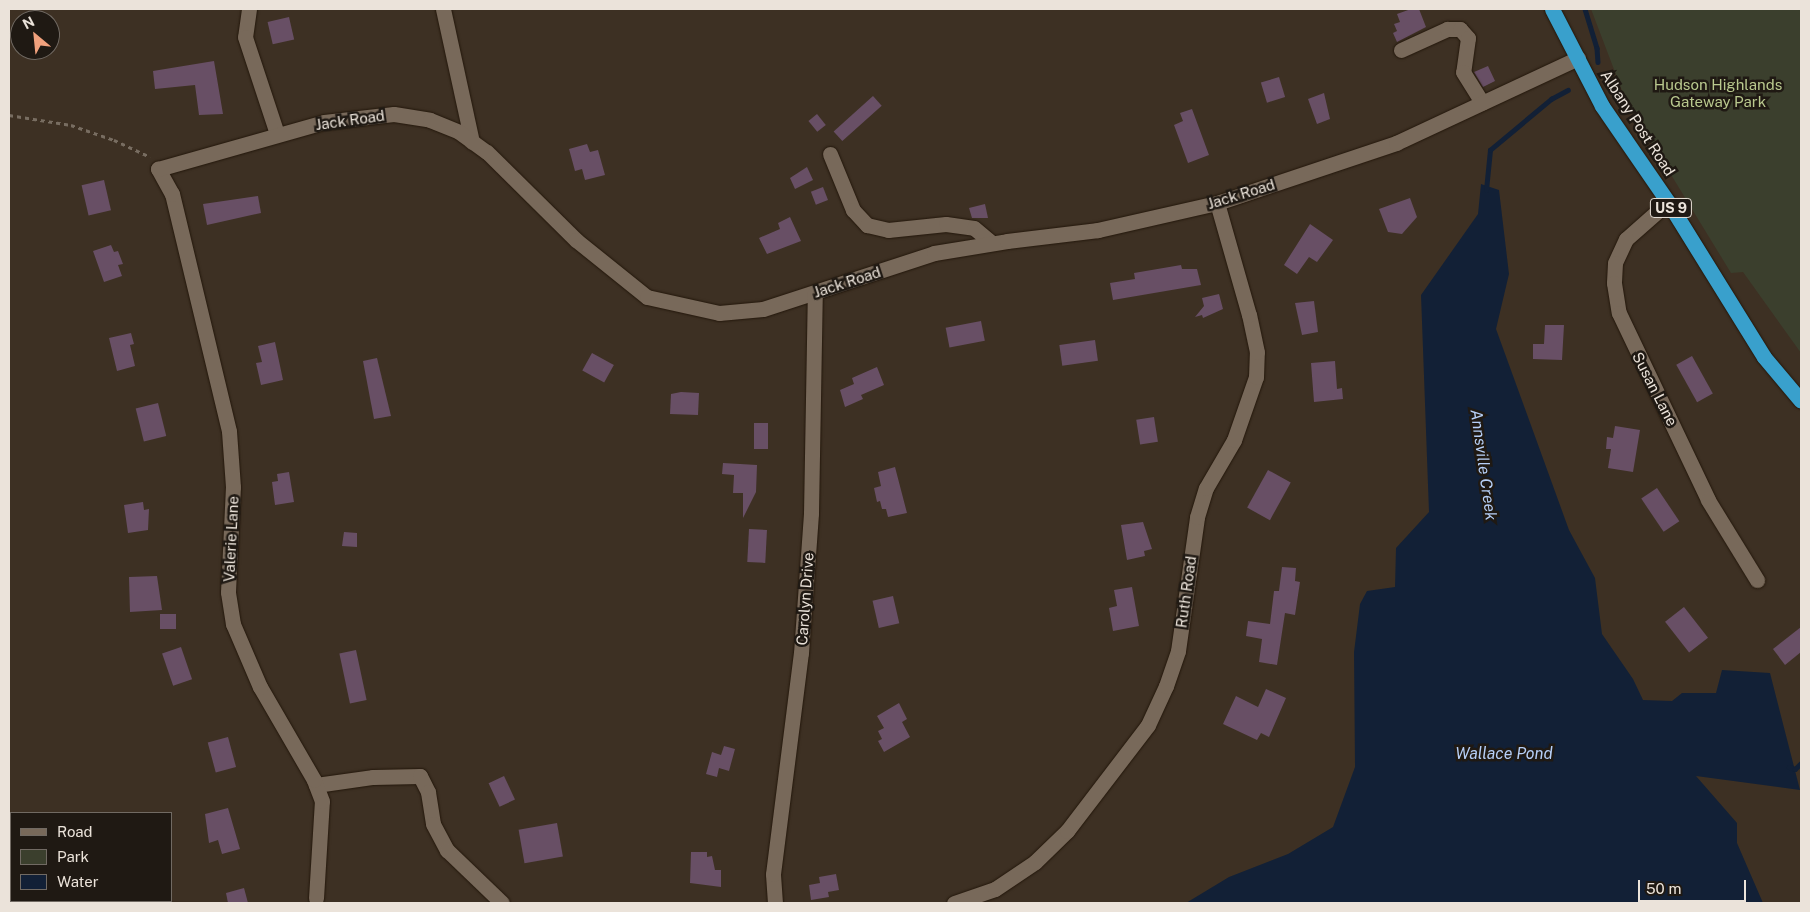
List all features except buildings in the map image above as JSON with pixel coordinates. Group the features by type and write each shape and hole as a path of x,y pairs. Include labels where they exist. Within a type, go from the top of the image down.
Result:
{"highway":[{"name":"Albany Post Road","path":"1552,9 1602,106 1668,202 1764,357 1801,401"}],"street":[{"path":"249,9 245,37 277,134"},
{"path":"443,9 472,142"},
{"path":"1401,50 1447,29 1460,29 1468,38 1463,72 1482,103"},
{"name":"Jack Road","path":"158,169 324,122 394,114 430,120 472,142 520,182 576,240 647,297 719,313 763,309 934,254 992,243 1098,230 1217,203 1396,143 1578,58"},
{"path":"830,154 853,210 867,225 888,230 946,224 974,228 992,243"},
{"name":"Valerie Lane","path":"158,169 172,194 229,431 234,487 228,592 233,624 260,687 316,785 322,801 323,826 316,898"},
{"name":"Susan Lane","path":"1668,202 1626,239 1615,263 1614,284 1620,313 1708,500 1756,580"},
{"name":"Ruth Road","path":"954,903 994,889 1035,862 1067,831 1148,725 1166,686 1178,651 1197,517 1206,488 1234,440 1256,377 1257,352 1251,324 1217,203"},
{"name":"Carolyn Drive","path":"775,903 773,874 801,654 811,513 815,293"},
{"path":"316,785 373,777 420,776 428,792 433,824 447,850 502,903"}],"path":[{"path":"9,115 71,125 114,140 148,154 158,169"}],"green space":[{"name":"Hudson Highlands Gateway Park","path":"1591,9 1801,9 1801,353 1743,272 1731,273 1626,101"}],"water":[{"name":"Wallace Pond","path":"1481,184 1499,190 1509,274 1496,329 1569,530 1595,578 1602,634 1633,679 1643,700 1672,701 1682,693 1716,693 1722,670 1770,673 1800,790 1696,776 1737,823 1737,843 1763,903 1186,903 1229,877 1288,854 1333,827 1355,767 1354,652 1360,604 1367,591 1395,587 1396,548 1429,512 1421,295 1478,214"}],"waterway":[{"name":"Annsville Creek","path":"1585,9 1597,48 1598,62"},
{"name":"Annsville Creek","path":"1486,190 1490,150 1551,99 1568,90"},
{"name":"Annsville Creek","path":"1789,767 1795,769 1801,763"}]}
